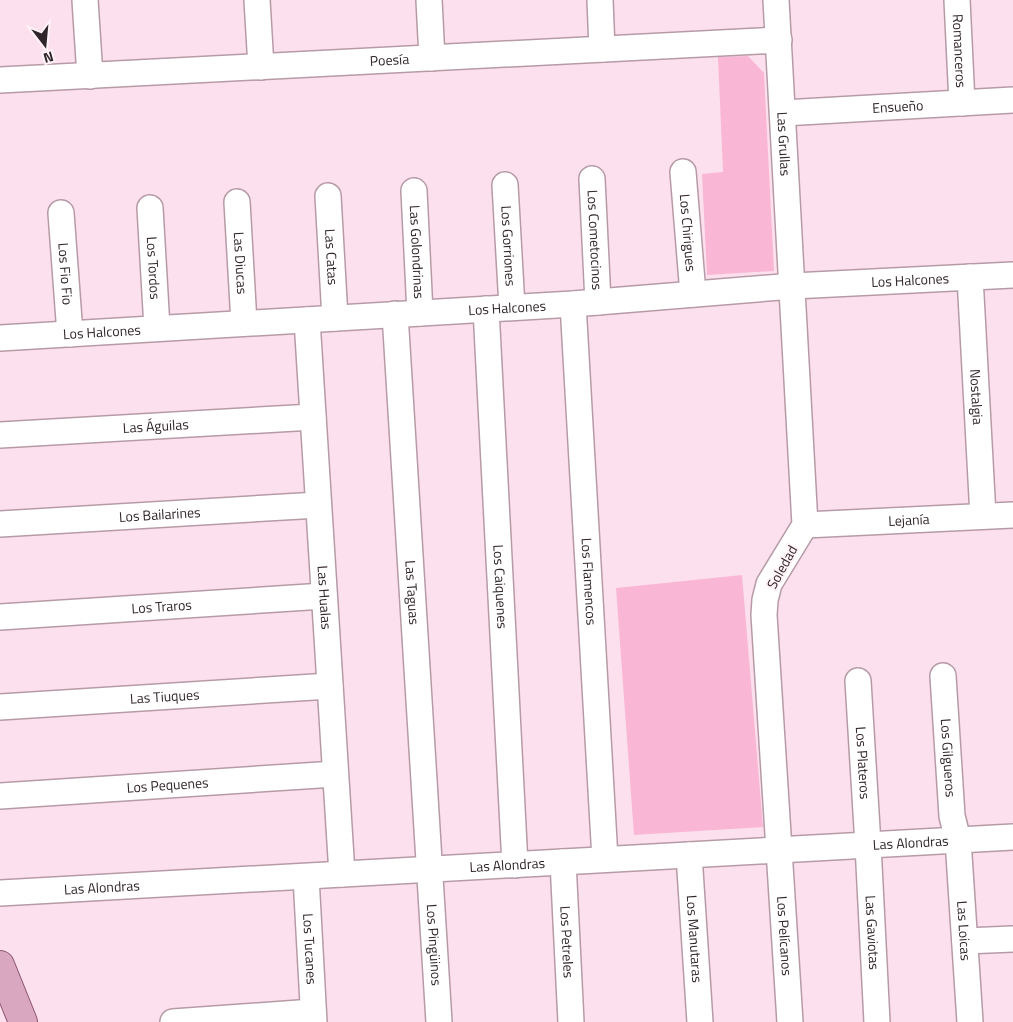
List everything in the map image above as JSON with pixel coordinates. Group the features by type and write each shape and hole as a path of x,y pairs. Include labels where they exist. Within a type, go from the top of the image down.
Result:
{"main road":[{"path":"0,965 23,1022"}],"street":[{"path":"85,0 90,76"},
{"path":"257,0 261,66"},
{"path":"429,0 432,58"},
{"path":"600,0 602,49"},
{"name":"Las Grullas","path":"776,0 792,286"},
{"name":"Romanceros","path":"957,0 962,103"},
{"name":"Poesía","path":"0,80 779,40"},
{"name":"Ensueño","path":"782,113 1013,100"},
{"name":"Los Chirigues","path":"683,172 693,294"},
{"name":"Los Cometocinos","path":"592,179 598,302"},
{"name":"Los Gorriones","path":"505,185 512,307"},
{"name":"Las Golondrinas","path":"414,191 420,312"},
{"name":"Las Catas","path":"328,196 336,318"},
{"name":"Las Diucas","path":"237,202 244,323"},
{"name":"Los Tordos","path":"150,208 157,328"},
{"name":"Los Fio Fio","path":"61,213 70,334"},
{"name":"Los Halcones","path":"0,338 573,304 792,286 1013,275"},
{"name":"Nostalgia","path":"970,277 983,516"},
{"path":"792,286 806,526"},
{"name":"Los Flamencos","path":"573,304 605,860"},
{"name":"Los Caiquenes","path":"486,309 515,864"},
{"name":"Las Taguas","path":"395,314 430,870"},
{"name":"Las Hualas","path":"307,320 342,874"},
{"name":"Las Águilas","path":"0,435 313,417"},
{"name":"Los Bailarines","path":"0,524 318,505"},
{"name":"Lejanía","path":"806,526 1013,514"},
{"name":"Soledad","path":"779,850 764,615 765,600 769,584 806,526"},
{"name":"Los Traros","path":"0,617 324,596"},
{"name":"Los Gilgueros","path":"943,676 952,816 958,840"},
{"name":"Los Plateros","path":"858,682 868,845"},
{"name":"Las Tiuques","path":"0,707 330,686"},
{"name":"Los Pequenes","path":"0,796 335,774"},
{"name":"Las Alondras","path":"0,894 1013,837"},
{"name":"Las Loicas","path":"958,840 970,1022"},
{"name":"Las Gaviotas","path":"868,845 877,1022"},
{"name":"Los Pelícanos","path":"779,850 790,1022"},
{"name":"Los Manutaras","path":"689,855 700,1022"},
{"name":"Los Petreles","path":"563,862 571,1022"},
{"name":"Los Pingüinos","path":"430,870 439,1022"},
{"name":"Los Tucanes","path":"306,876 314,1017"},
{"path":"964,942 1013,939"},
{"path":"173,1022 314,1017"}],"shaded area":[{"path":"748,56 764,73 774,271 707,275 702,174 723,172 718,57"},
{"path":"742,575 763,827 634,835 616,588"}]}
